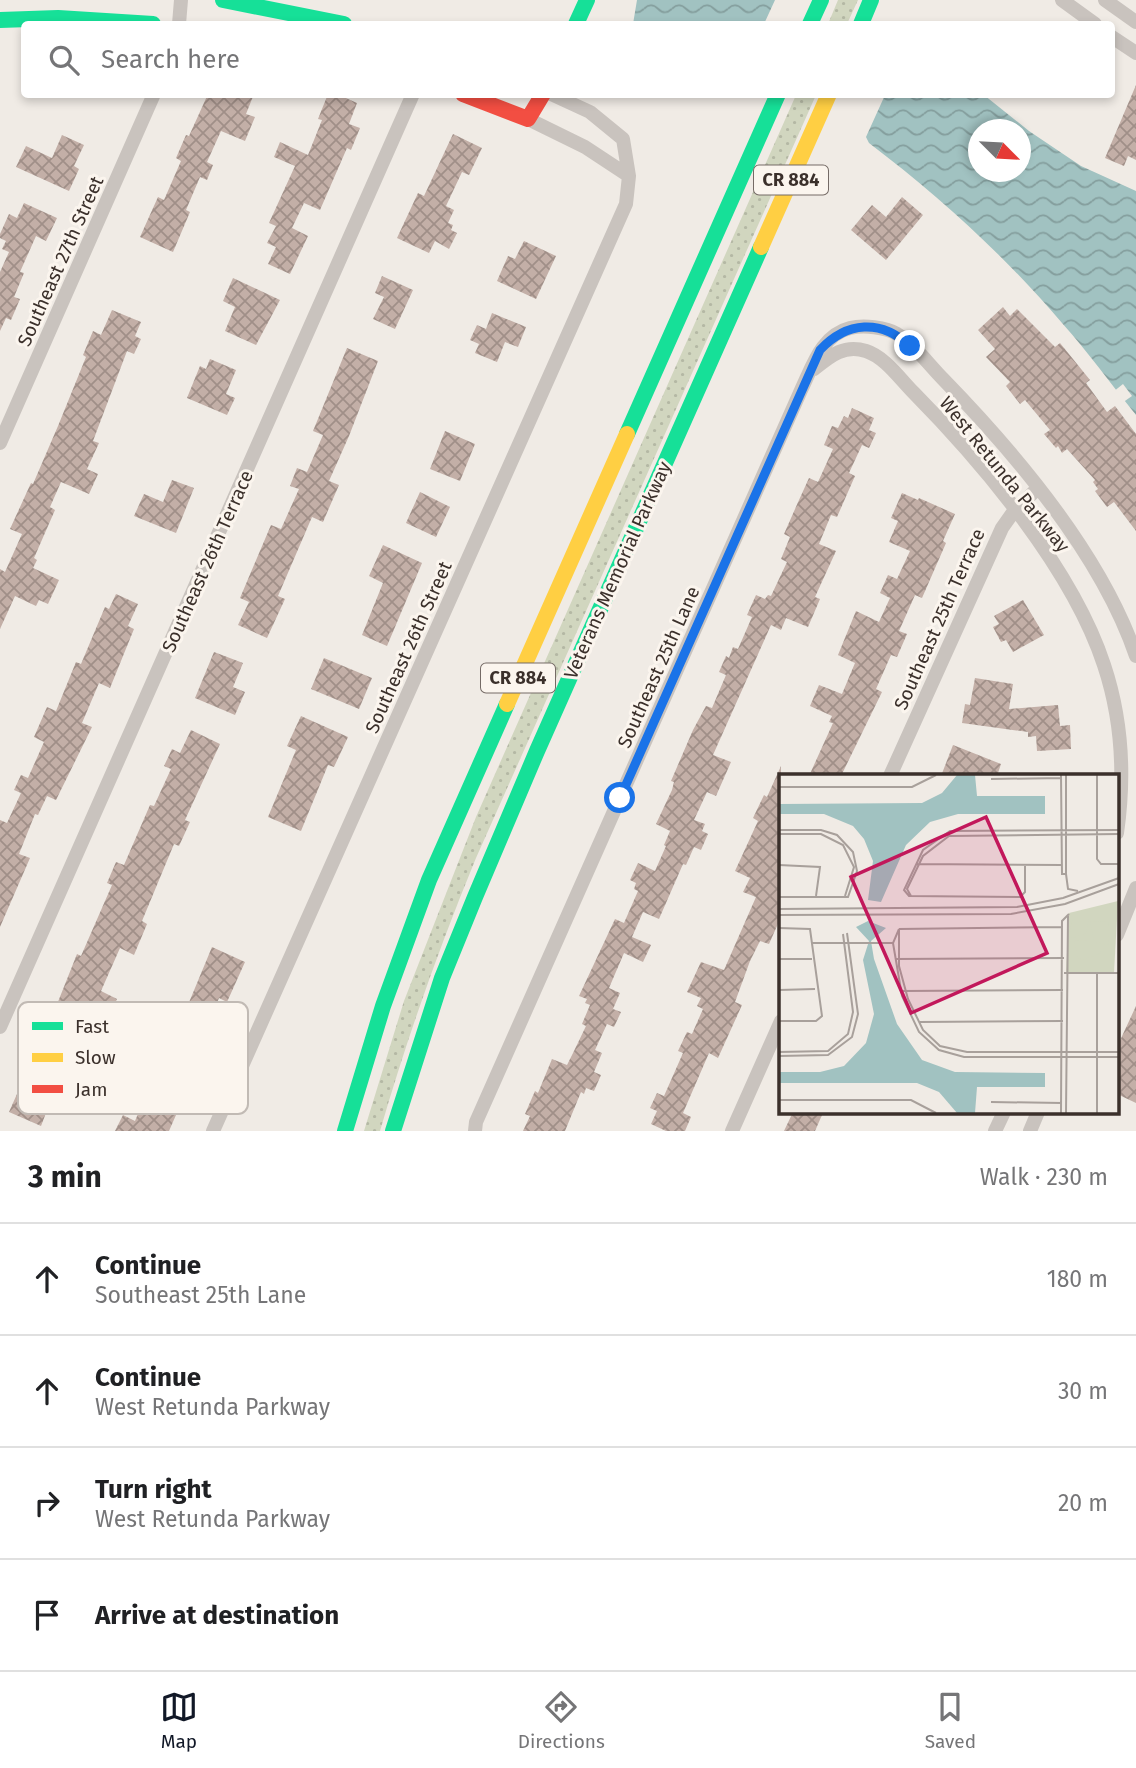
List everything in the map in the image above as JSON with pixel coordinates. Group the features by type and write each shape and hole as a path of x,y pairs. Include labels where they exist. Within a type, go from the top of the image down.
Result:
{"main road":[{"path":"223,0 331,21"},
{"path":"577,21 587,0"},
{"path":"811,21 821,0"},
{"path":"862,21 872,0"},
{"path":"0,20 58,18 106,21"},
{"path":"473,98 528,119 541,98"},
{"path":"625,438 682,270 759,98"},
{"name":"CR 884","path":"345,1131 383,1006 429,880 776,98"},
{"name":"Veterans Memorial Parkway","path":"393,1131 442,978 475,897 537,751 827,98"}],"street":[{"path":"179,21 181,0"},
{"path":"1062,0 1091,21"},
{"path":"1105,0 1136,22"},
{"path":"1115,40 1136,53"},
{"name":"Southeast 27th Street","path":"0,443 152,98"},
{"name":"Southeast 26th Terrace","path":"0,1027 411,98"},
{"name":"Southeast 26th Street","path":"248,1052 626,204 629,176 623,139 590,112 560,98"},
{"path":"528,119 585,146 629,176"},
{"name":"West Retunda Parkway","path":"810,372 820,350 833,336 849,328 877,329 897,334 974,412 1038,488 1076,539 1107,587 1136,656"},
{"name":"West Retunda Parkway","path":"810,372 830,356 851,348 879,358 936,417 1014,510 1071,592 1105,666 1114,704 1121,755 1122,786 1118,824"},
{"name":"Southeast 25th Lane","path":"475,1131 476,1122 810,372"},
{"name":"Southeast 25th Terrace","path":"891,774 1002,528 1014,510 1038,488"},
{"path":"1118,933 1136,888"},
{"path":"732,1131 779,1025"},
{"name":"Southeast 26th Street","path":"213,1131 221,1114"},
{"path":"995,1131 1003,1114"},
{"path":"1030,1131 1037,1114"}],"green space":[{"path":"838,0 858,0 848,21 829,21"},
{"path":"795,98 815,98 476,858 424,993 380,1131 364,1131 404,1001 476,817"}],"water":[{"path":"637,0 775,0 765,21 634,21"},
{"path":"884,98 988,98 1014,119 968,119 968,182 1031,182 1031,132 1081,166 1136,191 1136,415 1072,334 1018,274 921,184 869,143 866,137"}],"pier":[{"path":"1123,384 1132,396 1122,403 1113,392"}],"building":[{"path":"1136,85 1136,160 1128,156 1124,166 1105,158"},
{"path":"206,98 252,98 246,114 255,117 245,141 221,131 207,162 213,165 207,180 200,177 186,210 190,212 173,252 140,237 158,197 164,200 181,161 176,158 186,135 189,136"},
{"path":"326,98 346,98 357,103 349,124 360,128 351,150 347,148 320,210 304,203 292,228 308,236 290,274 268,264 276,247 267,243 276,226 269,223 295,166 274,157 280,142 308,155 322,120 318,119"},
{"path":"453,134 482,148 469,175 462,172 446,206 454,210 448,223 453,225 451,230 457,233 449,249 435,241 429,253 397,238 418,193 424,196"},
{"path":"62,135 84,145 74,166 79,169 69,191 16,167 26,146 52,158"},
{"path":"902,197 923,215 886,260 851,230 872,205 886,217"},
{"path":"24,203 57,218 46,241 36,236 20,272 24,273 14,297 20,299 11,320 6,318 0,331 0,272 9,252 2,249 6,241 0,238 0,234 9,214 17,218"},
{"path":"524,241 556,256 536,299 497,281 508,256 515,259"},
{"path":"382,276 413,290 395,329 373,319 384,297 375,293"},
{"path":"233,278 280,300 256,345 225,331 235,307 223,301"},
{"path":"1003,307 1010,316 1017,309 1055,347 1060,343 1090,380 1086,383 1107,412 1115,406 1136,434 1136,531 1114,502 1107,507 1095,491 1098,489 1093,482 1095,480 1067,449 1062,453 1058,446 1056,448 1044,434 1050,430 1025,400 1020,404 1006,386 1010,382 986,357 995,349 978,330"},
{"path":"112,310 141,322 135,336 141,339 134,354 127,351 93,441 99,443 87,469 98,474 89,494 61,482 50,507 55,510 34,558 37,560 33,568 59,580 48,604 39,600 36,606 15,596 0,629 0,569 5,572 22,534 10,529 58,426 86,357 83,355 93,331 101,335"},
{"path":"492,313 526,327 518,347 505,342 497,362 475,353 479,344 470,340 477,325 486,329"},
{"path":"347,348 378,361 329,481 339,485 323,522 312,517 278,596 285,599 267,638 238,625 249,602 240,598 271,525 281,529 299,489 290,486 297,468 307,472 323,435 313,431"},
{"path":"210,359 236,370 226,394 235,398 227,415 187,398 200,366 206,369"},
{"path":"852,408 874,418 869,430 876,433 869,448 862,445 849,473 855,476 837,517 831,515 819,544 836,551 815,597 820,599 808,627 786,618 781,630 771,625 713,755 731,762 716,796 707,792 694,820 705,824 702,831 708,834 701,850 694,847 686,865 683,864 659,919 643,912 632,937 651,945 643,962 624,953 609,988 620,993 613,1009 621,1012 614,1027 607,1024 595,1050 602,1053 594,1072 601,1075 594,1091 586,1088 584,1094 581,1092 565,1131 523,1131 530,1116 525,1114 535,1091 538,1093 552,1059 567,1065 586,1026 582,1024 590,1005 585,1003 587,999 579,996 615,919 624,923 638,891 634,889 636,883 630,880 638,863 655,871 666,846 664,845 670,831 656,824 672,790 674,782 671,781 706,706 712,708 726,675 719,672 733,647 738,649 752,617 747,615 756,595 765,599 768,595 771,596 787,562 781,559 790,537 784,534 809,478 818,482 833,449 824,445 832,426 838,428 844,416 848,418"},
{"path":"445,431 475,444 460,481 430,469"},
{"path":"172,480 194,488 176,533 134,516 144,494 163,502"},
{"path":"420,492 450,507 436,537 406,523"},
{"path":"902,493 955,514 943,541 946,543 922,598 915,595 899,631 907,634 897,657 891,655 876,689 882,692 842,774 810,774 833,723 829,722 832,716 810,706 819,685 842,694 855,663 838,655 856,611 879,622 890,598 880,593 888,575 897,579 910,551 889,542 898,521 891,518"},
{"path":"383,545 422,563 387,646 362,635 383,583 369,576"},
{"path":"116,594 138,604 128,626 134,629 110,688 99,683 82,723 92,727 56,800 47,796 38,815 35,814 19,854 30,858 0,927 0,820 7,823 21,793 14,790 21,775 28,778 44,742 34,737 47,707 56,711 76,662 81,664 105,607 109,609"},
{"path":"1023,600 1044,635 1013,652 1006,640 1001,642 993,627 999,624 994,616"},
{"path":"214,652 243,663 233,687 245,692 235,715 195,698"},
{"path":"324,658 372,678 359,709 311,689"},
{"path":"975,678 1013,684 1009,709 1058,705 1060,726 1070,725 1071,749 1037,751 1036,736 1028,737 1028,732 962,723 965,704 970,705"},
{"path":"301,716 348,737 334,767 328,765 301,831 268,817 296,750 287,746"},
{"path":"191,730 220,744 185,820 190,822 179,846 174,844 142,921 147,924 134,955 120,948 101,991 117,999 116,1002 58,1002 77,954 81,956 112,885 107,883 116,862 124,865 150,805 154,806 171,769 164,766 172,749 180,753"},
{"path":"953,745 1001,764 998,774 942,774"},
{"path":"781,766 779,922 769,944 760,941 750,961 735,1002 742,1005 718,1058 709,1053 683,1113 691,1117 685,1131 666,1131 651,1124 657,1111 650,1108 657,1093 664,1096 683,1053 678,1051 687,1032 692,1034 703,1009 697,1006 701,998 687,992 701,962 724,970 756,897 743,892 750,878 735,871 758,821 753,818 764,795 767,797"},
{"path":"212,947 245,962 227,1002 219,998 217,1002 189,1002"},
{"path":"1136,1006 1136,1103 1118,1094 1118,1045"},
{"path":"17,1094 18,1114 46,1114 41,1126 9,1112"},
{"path":"138,1114 176,1114 169,1131 115,1131 123,1115 135,1121"},
{"path":"792,1114 822,1115 815,1131 784,1131"}],"traffic: fast":[{"path":"223,0 329,21"},
{"path":"577,21 587,0"},
{"path":"811,21 821,0"},
{"path":"862,21 871,0"},
{"path":"0,20 58,18 106,21"},
{"path":"627,434 776,98"},
{"path":"393,1131 442,978 475,897 761,247"},
{"path":"345,1131 383,1006 429,880 507,704"}],"traffic: slow":[{"path":"761,247 827,98"},
{"path":"507,704 627,434"}],"traffic: jam":[{"path":"473,98 528,119 541,98"}],"route":[{"path":"620,798 820,350 833,336 849,328 862,327 897,334 910,346"}]}
